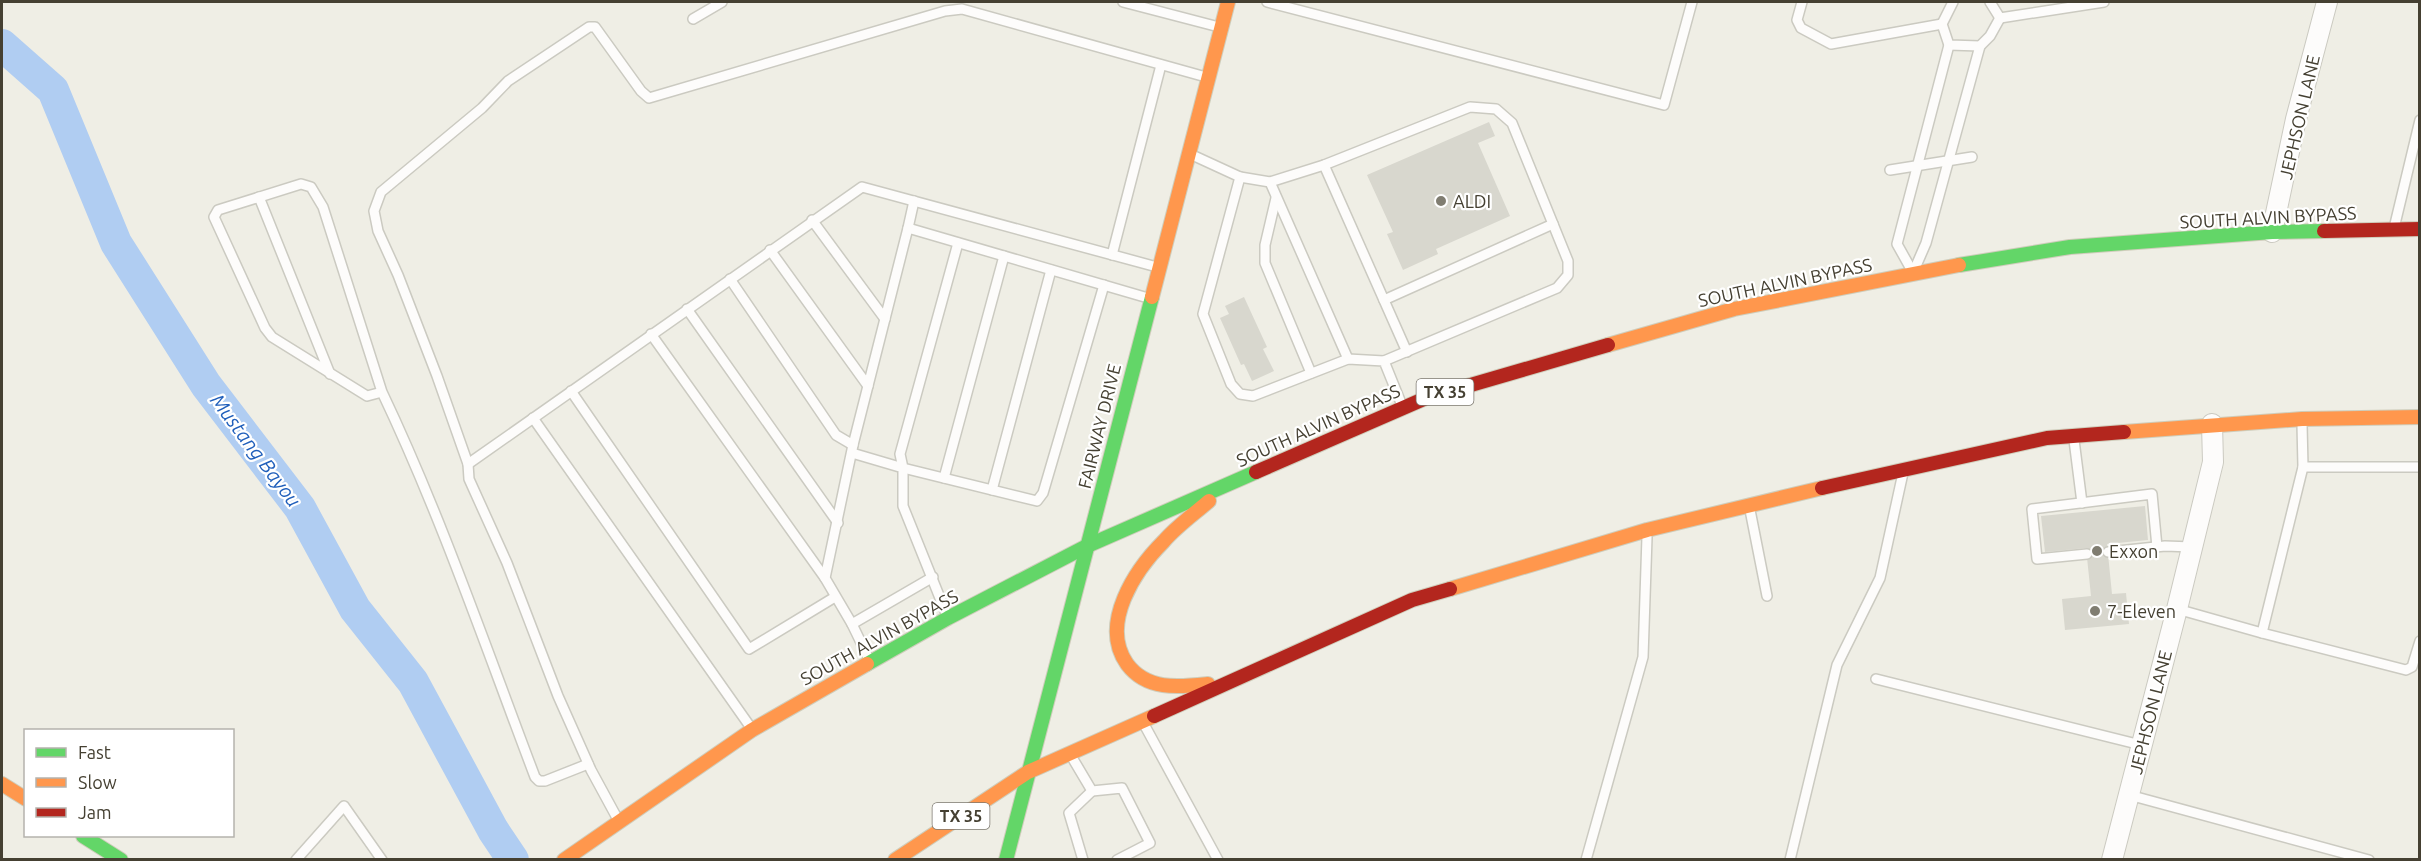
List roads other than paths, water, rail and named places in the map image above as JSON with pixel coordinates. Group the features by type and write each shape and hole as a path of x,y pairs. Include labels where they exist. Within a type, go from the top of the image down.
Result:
{"main road":[{"name":"FAIRWAY DRIVE","path":"1006,860 1228,2"},
{"name":"SOUTH ALVIN BYPASS","path":"568,857 618,820 752,730 948,618 1087,546 1426,398 1734,309 1913,273 2070,247 2272,232 2420,229"},
{"name":"TX 35","path":"895,860 1028,772 1412,600 1647,530 1904,468 2047,438 2302,418 2420,417"},
{"path":"1228,484 1158,547 1125,598 1117,623 1117,643 1127,668 1144,681 1171,688 1228,682"},
{"path":"2,784 24,798"},
{"path":"85,837 121,860"}],"street":[{"name":"JEPHSON LANE","path":"2272,232 2296,119 2327,2"},
{"name":"JEPHSON LANE","path":"2112,860 2177,609 2212,462 2212,424"}],"lane":[{"path":"693,19 722,2"},
{"path":"1123,2 1221,28"},
{"path":"1267,2 1664,105 1692,2"},
{"path":"1802,2 1797,20 1801,28 1831,44 1942,24"},
{"path":"1913,273 1896,244 1949,45 1942,24 1953,2"},
{"path":"1990,2 2000,18"},
{"path":"2000,18 2104,2"},
{"path":"618,820 588,764 554,685 507,563 478,503 469,479 468,464 398,274 378,231 374,212 381,192 482,108 508,81 589,27 595,27 641,91 649,98 945,11 962,9 1208,78"},
{"path":"1913,273 1926,243 1980,46 1990,36 2000,18"},
{"path":"1949,45 1980,46"},
{"path":"1113,255 1161,65"},
{"path":"1189,153 1240,177 1270,182 1324,165 1470,107 1496,109 1512,123 1568,261 1568,275 1557,288 1384,361 1348,359 1253,396 1240,394 1231,384 1203,314 1240,177"},
{"path":"2394,230 2420,120"},
{"path":"1890,170 1972,158"},
{"path":"1324,165 1407,352"},
{"path":"1270,182 1348,359"},
{"path":"382,392 367,396 272,337 264,328 214,217 218,210 301,184 311,187 323,207 382,392 402,433 464,588 535,777 539,781 545,780 588,764"},
{"path":"468,464 862,187 1159,267"},
{"path":"259,197 330,374"},
{"path":"1276,198 1265,244 1265,263 1311,374"},
{"path":"825,578 853,449 914,201"},
{"path":"813,220 885,319"},
{"path":"1384,300 1553,224"},
{"path":"908,228 1150,299"},
{"path":"948,618 903,506 903,468 900,454 958,243"},
{"path":"770,250 868,386"},
{"path":"944,478 1004,256"},
{"path":"992,490 1051,270"},
{"path":"730,279 836,435 853,449 903,468 1037,501 1043,493 1104,285"},
{"path":"687,309 838,523"},
{"path":"651,334 825,578 852,624 870,662"},
{"path":"1384,361 1403,408"},
{"path":"571,391 749,649 836,597"},
{"path":"533,418 752,730"},
{"path":"2262,633 2303,467 2302,418"},
{"path":"2074,436 2078,506"},
{"path":"2303,467 2420,467"},
{"path":"1790,860 1837,665 1880,578 1904,468"},
{"path":"2083,553 2037,559 2032,509 2057,510 2078,506 2105,505 2123,498 2152,494 2157,547"},
{"path":"2123,498 2124,508"},
{"path":"1749,506 1767,596"},
{"path":"1586,860 1643,657 1647,530"},
{"path":"2109,549 2128,546 2192,547"},
{"path":"852,624 933,577"},
{"path":"2177,609 2406,670 2412,667 2420,640"},
{"path":"1876,679 2141,745"},
{"path":"1142,721 1218,860"},
{"path":"1070,754 1092,791"},
{"path":"1083,860 1069,813 1092,791 1122,788 1149,843 1117,860"},
{"path":"2129,795 2369,860"},
{"path":"296,860 344,806 382,860"}],"waterway":[{"name":"Mustang Bayou","path":"2,45 53,90 116,243 206,385 300,508 355,609 413,682 493,830 513,860"}],"place":[{"name":"ALDI","path":"1441,201"},
{"name":"Exxon","path":"2097,551"},
{"name":"7-Eleven","path":"2095,611"}]}
